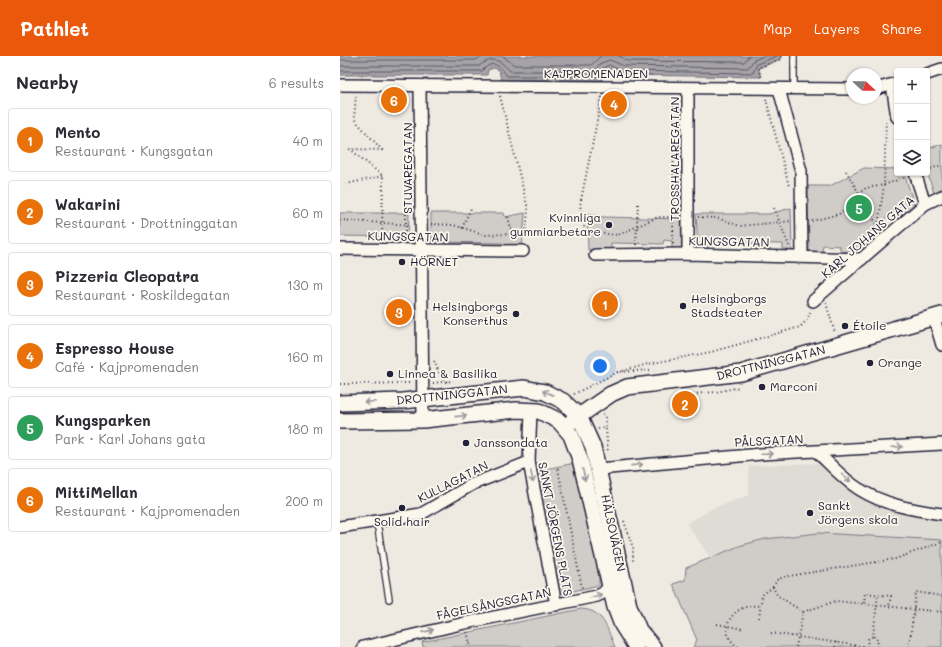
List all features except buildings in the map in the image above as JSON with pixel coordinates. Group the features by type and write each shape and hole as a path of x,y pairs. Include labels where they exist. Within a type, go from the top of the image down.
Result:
{"main road":[{"name":"DROTTNINGGATAN","path":"340,421 423,420 531,410 546,414 565,426 610,394 627,387 741,373 938,316"},
{"name":"DROTTNINGGATAN","path":"340,403 422,398 514,388 533,389 558,398 572,408 579,416"},
{"name":"HÄLSOVÄGEN","path":"579,416 604,468 621,572 634,620 646,640 653,647"},
{"name":"HÄLSOVÄGEN","path":"565,426 571,435 580,460 610,586 619,617 636,647"}],"street":[{"path":"930,73 942,69"},
{"path":"882,87 894,84 893,115"},
{"name":"KAJPROMENADEN","path":"340,85 846,89"},
{"name":"STUVAREGATAN","path":"420,86 423,420"},
{"name":"TROSSHALAREGATAN","path":"688,88 688,254"},
{"path":"779,88 801,171 795,221 797,257"},
{"path":"916,176 925,204"},
{"name":"KARL JOHANS GATA","path":"814,302 925,204 942,196"},
{"name":"KUNGSGATAN","path":"340,249 520,251"},
{"name":"KUNGSGATAN","path":"595,255 688,254 862,259"},
{"path":"938,316 942,345"},
{"name":"SANKT JÖRGENS PLATS","path":"531,410 529,462 556,605"},
{"name":"PÅLSGATAN","path":"604,468 754,454 817,452 942,444"},
{"path":"817,452 859,489 886,502 914,510 942,514"},
{"name":"KULLAGATAN","path":"340,527 421,514 473,484 529,462"},
{"name":"FÅGELSÅNGSGATAN","path":"363,647 465,623 601,595 621,572"}],"lane":[{"path":"794,56 794,88"},
{"path":"377,522 389,599"}],"path":[{"path":"761,77 758,68 781,59 781,56"},
{"path":"356,86 354,119 382,150 350,149 383,176"},
{"path":"340,220 383,224 444,224 486,235 526,233 528,209 498,87"},
{"path":"604,88 580,206 585,232 618,234 658,218 673,217 717,218 740,226 779,221 815,221 839,214 852,203 859,193 866,188 884,185 907,176"},
{"path":"673,254 674,88"},
{"path":"763,88 790,187"},
{"path":"878,226 893,115"},
{"path":"930,169 942,165"},
{"path":"846,171 881,232"},
{"path":"346,184 383,176"},
{"path":"382,250 383,176"},
{"path":"406,203 406,250"},
{"path":"636,254 638,204"},
{"path":"462,228 471,208"},
{"path":"774,208 797,257"},
{"path":"508,217 512,234 520,251"},
{"path":"823,293 834,331"},
{"path":"575,392 617,372 648,364 710,352 800,327 807,320 814,302"},
{"path":"835,335 843,332"},
{"path":"433,355 436,368 447,382"},
{"path":"617,372 656,370"},
{"path":"604,468 606,426"},
{"path":"558,469 584,599"},
{"path":"759,618 762,595 773,587 777,580 783,577 895,559 942,542"},
{"path":"773,587 777,595 803,612"},
{"path":"909,647 916,592 942,596"},
{"path":"864,603 865,593 878,594 891,596 889,606"},
{"path":"873,636 878,594"},
{"path":"803,612 831,601 864,603 914,610 942,612"},
{"path":"738,647 729,639 728,626 731,617 736,611 744,606 751,604 760,606"},
{"path":"796,647 803,612"},
{"path":"717,624 744,629"},
{"path":"770,632 836,642 852,646 867,647 868,639 873,636"},
{"path":"873,636 878,640 877,647"},
{"path":"835,647 836,642"}],"shaded area":[{"path":"942,144 942,188 934,193 928,176 930,176 930,148"},
{"path":"864,168 894,169 894,176 905,176 914,204 898,218 893,212 861,240 866,247 860,252 840,252 840,246 823,245 822,252 809,251 808,186 830,186"},
{"path":"791,208 792,251 783,251 783,244 708,243 708,251 698,250 696,214 769,214"},
{"path":"340,213 409,213 408,246 395,246 395,237 340,236"},
{"path":"431,213 504,213 505,217 525,213 522,249 503,249 502,243 431,242"},
{"path":"587,214 604,217 681,219 682,251 672,250 672,241 664,240 663,244 611,243 611,250 588,250"},
{"path":"575,463 599,574 599,585 560,594 536,471"},
{"name":"Sankt Jörgens skola","path":"819,463 839,477 942,518 942,540 819,533 765,539 739,546 710,557 687,524 713,508 749,495 749,466"},
{"path":"819,533 942,540 942,647 693,647 697,640 673,584 685,580 686,568 739,546 765,539"},
{"path":"581,609 589,610 600,617 607,627 615,647 423,647 422,642"}],"water":[{"path":"340,56 781,56 781,59 758,68 761,77 618,75 616,72 609,69 606,70 602,80 501,80 499,70 494,68 488,70 487,75 340,75"}],"place":[{"name":"MittiMellan","path":"394,100"},
{"name":"Espresso House","path":"614,104"},
{"name":"Kungsparken","path":"859,208"},
{"name":"Kvinnliga gummiarbetare","path":"609,225"},
{"name":"HÖRNET","path":"402,262"},
{"name":"Mento","path":"605,304"},
{"name":"Helsingborgs Stadsteater","path":"683,306"},
{"name":"Pizzeria Cleopatra","path":"399,312"},
{"name":"Helsingborgs Konserthus","path":"516,314"},
{"name":"Étoile","path":"845,326"},
{"name":"Orange","path":"870,363"},
{"name":"Linnea & Basilika","path":"390,374"},
{"name":"Marconi","path":"762,387"},
{"name":"Wakarini","path":"685,404"},
{"name":"Janssondata","path":"466,443"},
{"name":"Solid hair","path":"402,508"},
{"name":"Sankt Jörgens skola","path":"810,513"}]}
